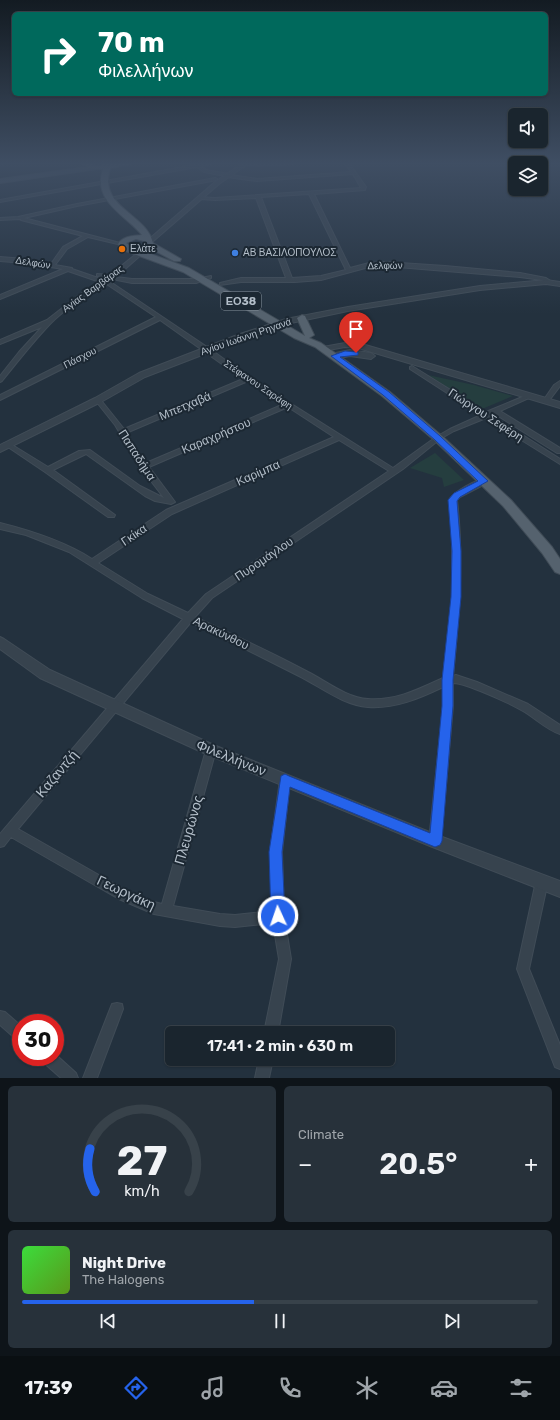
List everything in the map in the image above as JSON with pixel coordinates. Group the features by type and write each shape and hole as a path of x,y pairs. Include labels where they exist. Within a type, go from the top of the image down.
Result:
{"main road":[{"name":"ΕΟ38","path":"123,213 150,242"},
{"name":"ΕΟ38","path":"206,278 124,246 124,240 141,238 150,242 219,286 284,323 309,335 320,347"},
{"path":"124,246 140,248 150,242"},
{"path":"140,253 150,242"},
{"path":"302,318 309,335"},
{"name":"ΕΟ38","path":"284,323 297,336 320,347 334,356 386,394 438,438 484,481 522,520 560,569"}],"street":[{"path":"0,219 18,218 40,213"},
{"path":"150,242 183,213"},
{"path":"265,213 289,279"},
{"path":"321,213 349,271"},
{"path":"18,218 56,226 124,246"},
{"path":"52,266 65,248 88,235"},
{"name":"Αγίας Βαρβάρας","path":"0,380 21,353 49,322 74,301 111,277 140,253"},
{"name":"Δελφών","path":"0,259 25,261 52,266 105,281"},
{"name":"Δελφών","path":"219,286 241,280 321,278 373,265 407,265 520,275 544,279 548,282"},
{"path":"0,297 66,270"},
{"name":"Δελφών","path":"66,270 79,270 125,280"},
{"name":"Δελφών","path":"114,286 112,285 113,282 125,280 206,278"},
{"name":"Στέφανου Σαράφη","path":"105,281 208,350 248,379 394,471"},
{"name":"Αγίου Ιωάννη Ρηγανά","path":"3,447 98,400 142,375 243,336 284,323 348,309 480,288 548,282 560,284"},
{"name":"Πάσχου","path":"0,398 159,318"},
{"path":"0,342 28,329 49,322"},
{"path":"320,347 345,345 359,346 560,405"},
{"path":"334,356 345,354 362,354 412,368 456,375"},
{"name":"Γιώργου Σεφέρη","path":"412,368 560,462"},
{"name":"Μπετχαβά","path":"122,432 248,379"},
{"path":"546,401 556,386 560,383"},
{"name":"Πυρομάγλου","path":"114,707 189,618 217,590 394,471 438,438 529,396"},
{"name":"Παπαδήμα","path":"98,400 176,509"},
{"name":"Καραχρήστου","path":"144,466 288,405"},
{"name":"Γιώργου Σεφέρη","path":"495,411 560,452"},
{"name":"Καρίμπα","path":"176,509 339,437"},
{"path":"3,447 48,470 111,515"},
{"path":"48,470 82,453 88,452 138,490 155,498 170,502"},
{"path":"435,841 448,706 448,680 456,597 456,527 452,500 457,495 484,481"},
{"name":"Γκίκα","path":"92,563 156,520 176,509"},
{"name":"Αρακύνθου","path":"0,526 28,533 61,544 130,587 189,618 304,674 342,696 359,702 384,703 398,701 423,692 448,680"},
{"name":"Φιλελλήνων","path":"2,646 36,669 114,707 211,750 435,841 560,889"},
{"path":"448,680 464,682 500,695 525,707 560,730"},
{"name":"Καζαντζή","path":"0,842 114,707"},
{"name":"Πλευρώνος","path":"166,910 211,750"},
{"path":"272,1026 285,959 278,916 276,852 285,780"},
{"name":"Γεωργάκη","path":"10,830 123,895 154,908 220,920 235,921 278,916"},
{"path":"542,882 523,970 560,1062"},
{"path":"90,1078 117,1009"},
{"path":"0,1017 12,1027"},
{"path":"58,1066 71,1078"},
{"path":"262,1078 265,1066"}],"green space":[{"path":"428,375 474,385 513,396 482,409"},
{"path":"435,453 464,480 444,487 442,478 410,468"}],"place":[{"name":"Ελάτε","path":"122,249"},
{"name":"ΑΒ ΒΑΣΙΛΟΠΟΥΛΟΣ","path":"235,253"}],"route":[{"path":"278,916 276,852 285,780 435,841 448,706 448,680 456,597 457,551 452,500 454,496 484,481 418,420 386,394 334,356 356,353"}]}
